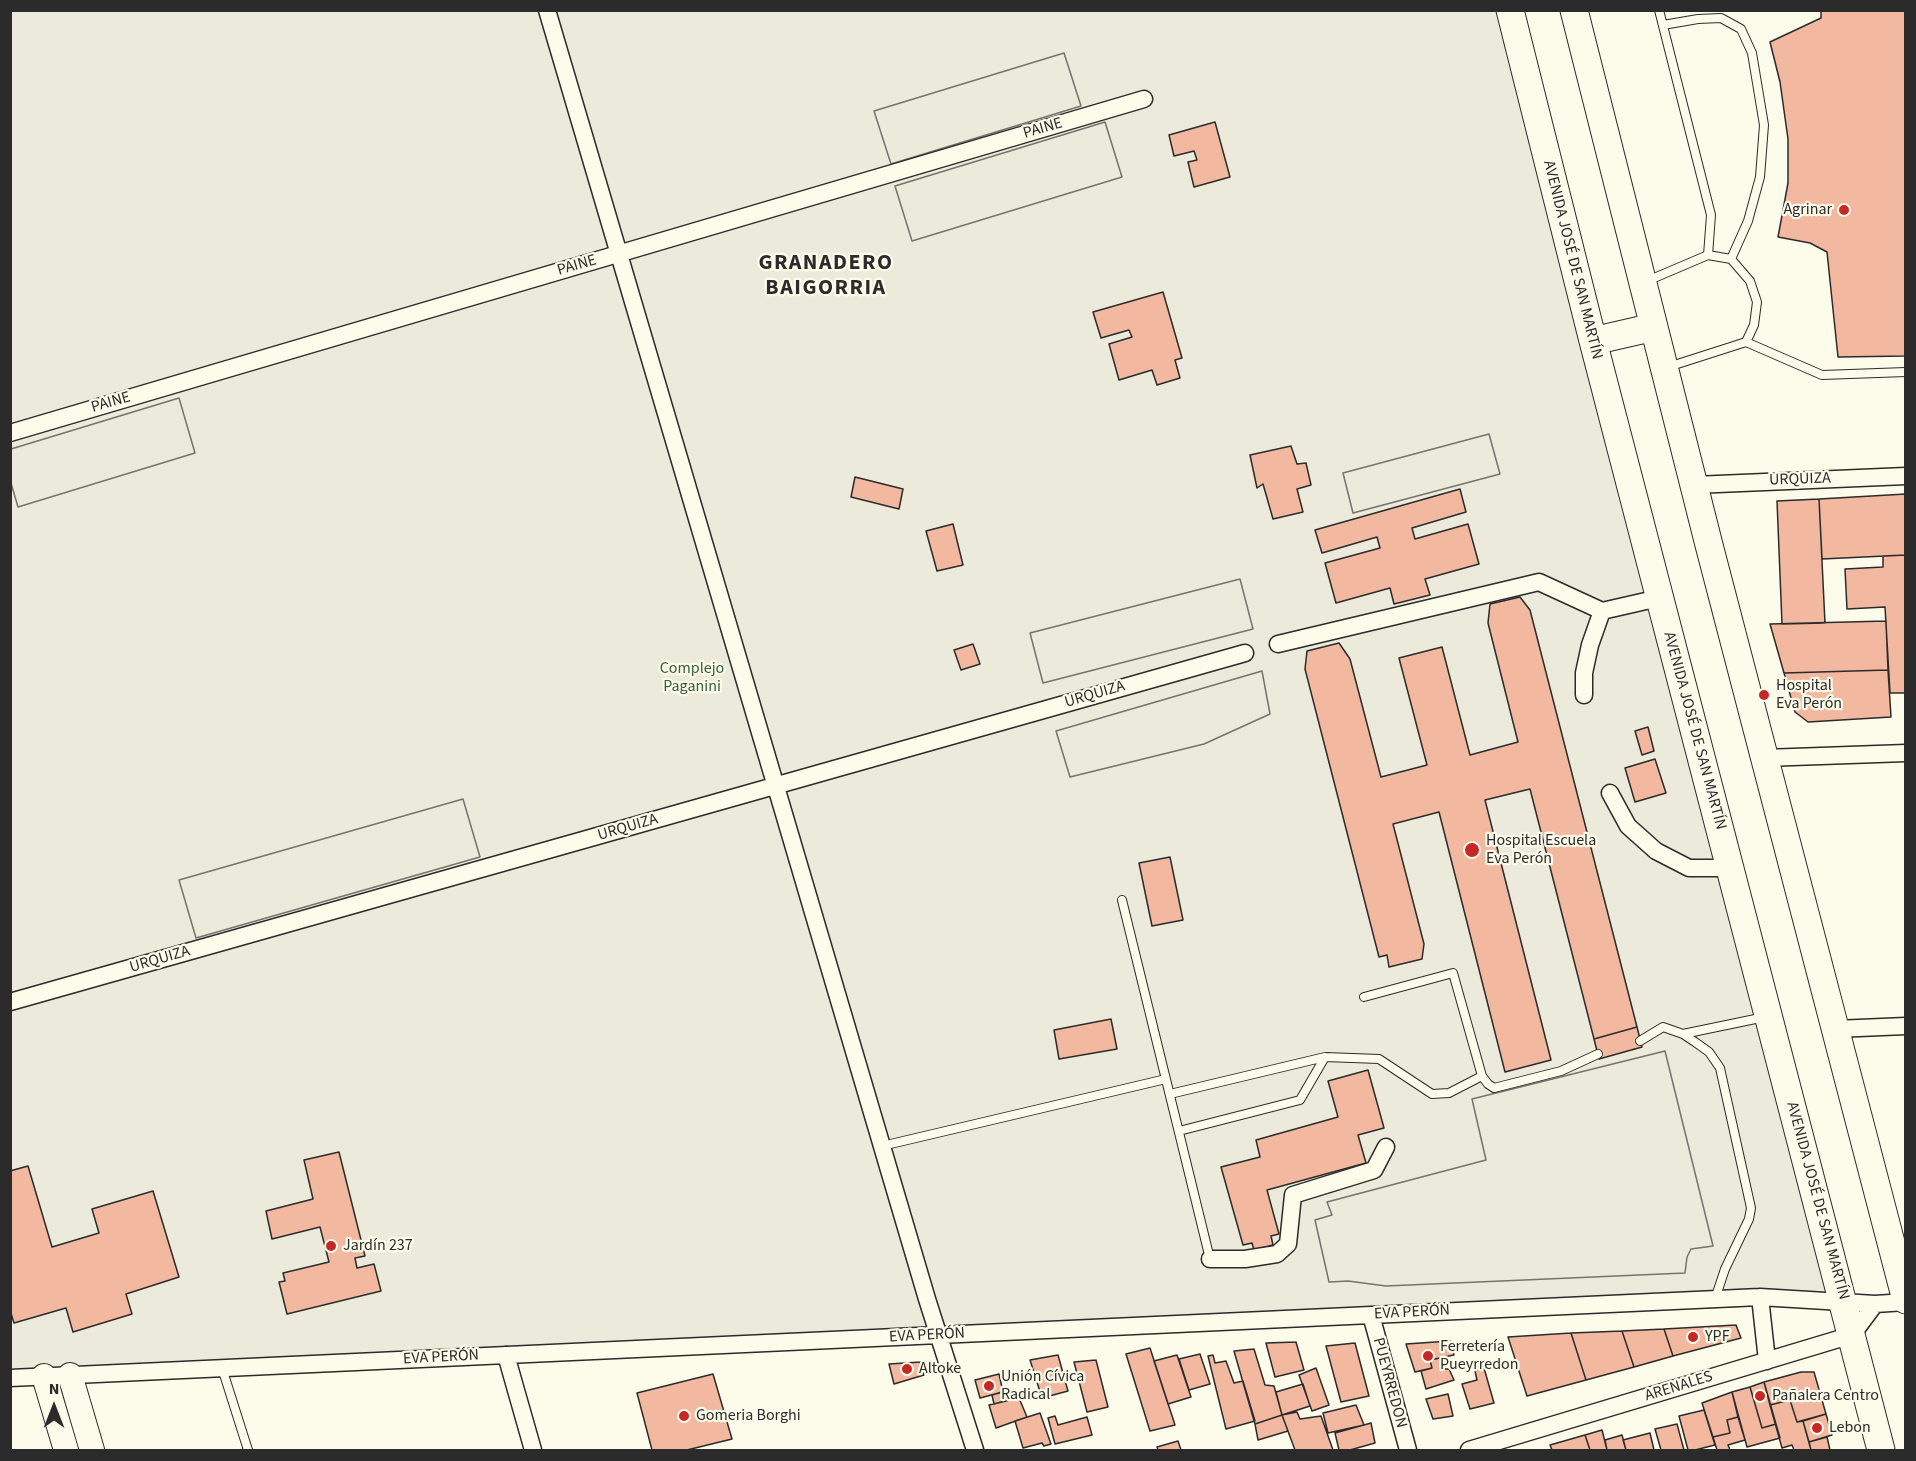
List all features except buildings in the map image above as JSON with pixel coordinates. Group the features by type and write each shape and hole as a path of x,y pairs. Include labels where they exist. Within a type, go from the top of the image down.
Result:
{"main road":[{"name":"AVENIDA JOSÉ DE SAN MARTÍN","path":"1510,10 1659,598 1852,1335 1877,1448"},
{"path":"1574,10 1905,1301"},
{"path":"1593,341 1654,327"},
{"path":"70,1375 92,1450"},
{"path":"44,1376 66,1450"}],"street":[{"path":"547,10 938,1335 975,1450"},
{"name":"PAINE","path":"10,433 1144,99"},
{"name":"URQUIZA","path":"1694,485 1905,476"},
{"path":"1278,644 1539,582 1602,611 1659,598"},
{"path":"1584,695 1586,663 1602,611"},
{"name":"URQUIZA","path":"10,1002 1245,653"},
{"path":"1764,758 1905,753"},
{"path":"1610,794 1628,826 1656,851 1689,868 1730,868"},
{"path":"1835,1029 1905,1026"},
{"path":"1210,1259 1245,1259 1277,1254 1288,1244 1293,1195 1374,1170 1386,1147"},
{"path":"1760,1297 1767,1361"},
{"name":"EVA PERÓN","path":"10,1378 1760,1297 1875,1304 1905,1301"},
{"path":"1852,1335 1875,1304"},
{"name":"PUEYRREDON","path":"1371,1315 1408,1450"},
{"name":"ARENALES","path":"1469,1450 1852,1335"},
{"path":"506,1355 533,1450"}],"lane":[{"path":"1659,10 1711,215 1708,255"},
{"path":"1663,25 1721,18 1741,29 1752,53 1764,125 1760,177 1748,221 1731,259"},
{"path":"1643,283 1708,255 1731,259 1750,281 1757,302 1754,325 1746,342"},
{"path":"1665,368 1746,342 1822,375 1905,372"},
{"path":"1122,900 1210,1259"},
{"path":"1364,997 1453,973 1482,1076 1494,1088 1561,1071 1598,1054"},
{"path":"1683,1034 1768,1016"},
{"path":"1640,1041 1663,1027 1683,1034 1708,1052 1720,1068 1751,1208 1749,1219 1725,1269 1715,1300"},
{"path":"1170,1094 1325,1057 1379,1059 1432,1094 1449,1092 1482,1076"},
{"path":"1179,1131 1300,1100 1325,1057"},
{"path":"882,1146 1166,1079"},
{"path":"222,1368 248,1450"}],"green space":[{"name":"Complejo Paganini","path":"10,11 1510,11 1843,1302 11,1378"}],"shaded area":[{"path":"1064,53 1081,106 891,164 874,111"},
{"path":"1105,122 1122,177 912,241 895,186"},
{"path":"179,398 195,453 18,507 11,483 11,449"},
{"path":"1489,434 1500,474 1353,513 1343,473"},
{"path":"1240,579 1253,629 1043,683 1030,633"},
{"path":"1262,671 1270,714 1204,744 1070,777 1056,731"},
{"path":"463,799 480,857 196,938 179,880"},
{"path":"1665,1051 1713,1246 1691,1249 1687,1257 1685,1273 1386,1286 1348,1281 1329,1282 1315,1220 1332,1215 1327,1202 1486,1160 1472,1099"}],"place":[{"name":"Agrinar","path":"1844,210"},
{"name":"Hospital Eva Perón","path":"1764,695"},
{"name":"Hospital Escuela Eva Perón","path":"1472,850"},
{"name":"Jardín 237","path":"331,1246"},
{"name":"YPF","path":"1693,1337"},
{"name":"Ferretería Pueyrredon","path":"1428,1356"},
{"name":"Altoke","path":"907,1369"},
{"name":"Unión Cívica Radical","path":"989,1386"},
{"name":"Pañalera Centro","path":"1760,1396"},
{"name":"Gomeria Borghi","path":"684,1416"},
{"name":"Lebon","path":"1817,1428"}],"district":[{"name":"GRANADERO BAIGORRIA","path":"826,276"}]}
